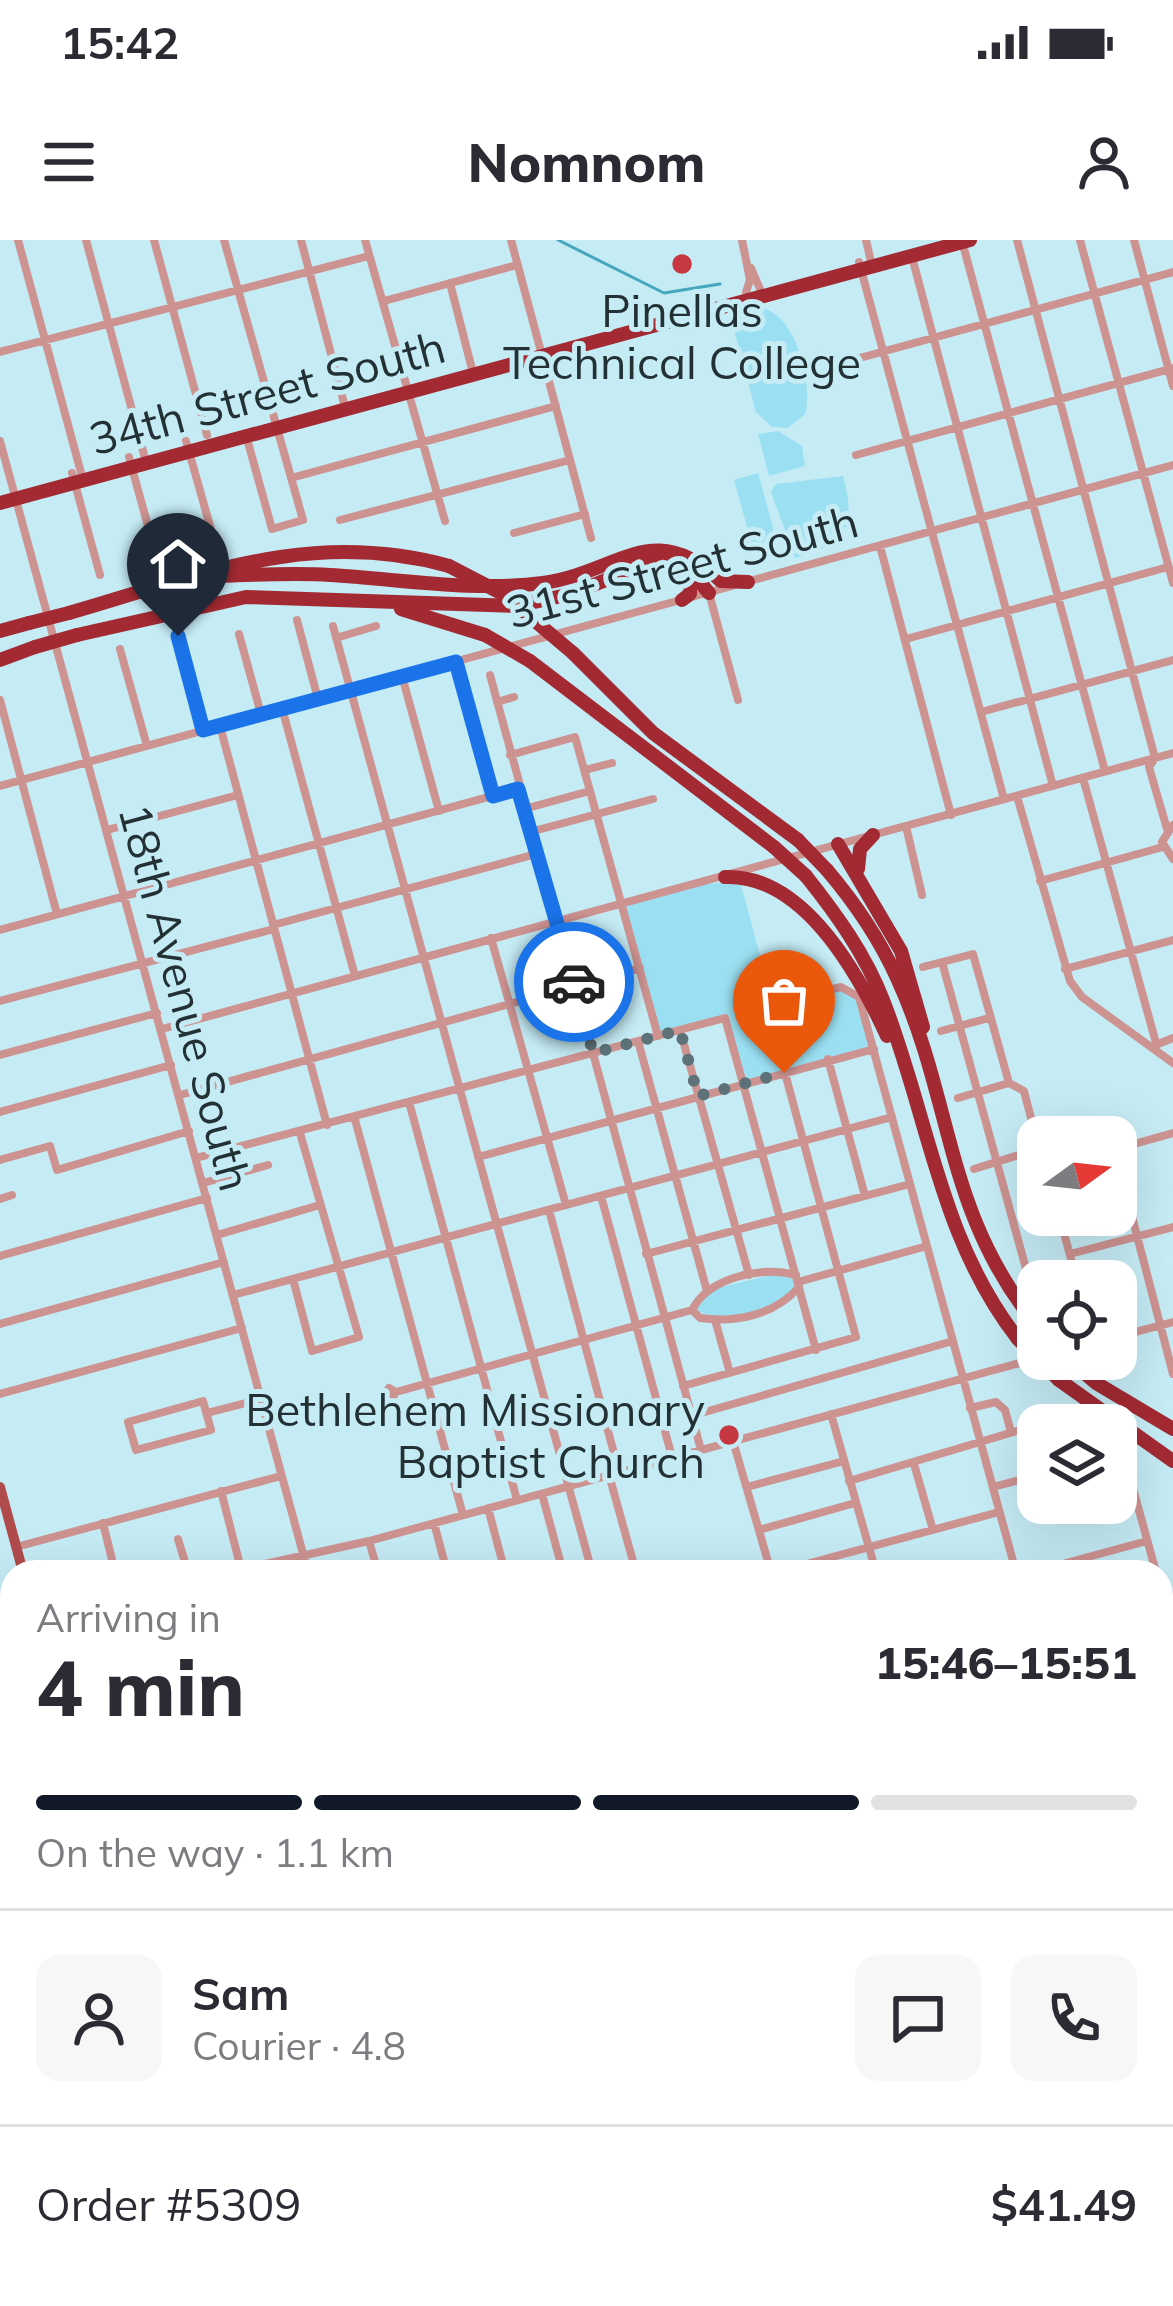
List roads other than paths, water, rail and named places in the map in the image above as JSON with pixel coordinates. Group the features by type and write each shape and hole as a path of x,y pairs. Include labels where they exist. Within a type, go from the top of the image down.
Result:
{"highway":[{"name":"34th Street South","path":"866,265 937,242 965,241"},
{"name":"34th Street South","path":"188,446 207,436 912,256 937,242"},
{"name":"34th Street South","path":"0,503 10,494 246,434 275,421"},
{"path":"0,628 191,577 323,549 380,550 449,566 503,594 573,653 652,733 798,841 868,924 898,980 978,1237 1017,1296"},
{"path":"191,577 323,574 513,586 560,580 652,549 674,549 722,581 748,582"},
{"path":"0,658 76,635 246,597 516,606 571,594 658,559 694,564"},
{"path":"694,564 709,592"},
{"path":"682,600 693,585 694,564"},
{"path":"367,601 485,635 530,662 806,876 867,964 967,1261 1018,1339 1059,1379 1173,1463"},
{"path":"860,874 857,857 873,835"},
{"path":"838,844 860,874 913,984 936,1103"},
{"path":"774,855 771,878 778,891 853,973 912,1093"},
{"path":"724,877 757,878 778,891"},
{"path":"1096,1380 1173,1428"}],"main road":[{"path":"0,1487 5,1526 20,1560"}],"street":[{"path":"18,240 100,575"},
{"path":"86,240 108,322 157,559"},
{"path":"154,240 207,436"},
{"path":"224,240 303,520 272,529 246,434"},
{"path":"301,240 344,403"},
{"path":"365,240 445,521"},
{"path":"511,240 591,538"},
{"path":"742,240 750,294"},
{"path":"866,240 866,265 884,351 1004,800"},
{"path":"1016,240 1155,758 1149,767 1170,827 1163,847"},
{"path":"1080,240 1173,583"},
{"path":"1134,240 1173,386"},
{"path":"965,241 1106,772"},
{"path":"0,352 369,256"},
{"path":"912,256 1053,786"},
{"path":"384,301 517,265"},
{"path":"856,358 1173,272"},
{"path":"450,283 472,369"},
{"path":"856,455 1171,368"},
{"path":"291,478 556,406"},
{"name":"18th Avenue South","path":"0,441 10,494 144,963 304,1560"},
{"path":"188,446 214,540"},
{"path":"340,520 570,460"},
{"name":"31st Street South","path":"0,786 1173,465"},
{"path":"514,533 585,514"},
{"path":"880,546 951,814"},
{"path":"906,639 1170,563"},
{"path":"709,592 738,700"},
{"path":"297,620 318,699"},
{"path":"333,626 589,1560"},
{"path":"336,638 376,626"},
{"path":"239,634 261,714"},
{"path":"178,636 203,730"},
{"path":"120,650 147,746"},
{"path":"980,712 1173,660"},
{"path":"456,662 493,796"},
{"path":"490,675 701,1450"},
{"path":"403,676 440,811"},
{"path":"496,702 514,697"},
{"path":"0,700 57,914"},
{"path":"283,708 355,976"},
{"path":"220,726 327,1125"},
{"path":"510,755 575,737 658,1036"},
{"path":"162,1029 724,877 774,855 873,835 1173,752"},
{"path":"584,770 612,763"},
{"path":"1083,778 1154,1046"},
{"path":"0,930 518,789"},
{"path":"524,809 590,791"},
{"path":"106,830 238,795"},
{"path":"1017,796 1065,969 1082,998 1173,1063"},
{"path":"530,832 653,799"},
{"path":"906,826 922,895"},
{"path":"1040,880 1163,847"},
{"path":"1163,847 1173,859"},
{"path":"0,1000 536,854"},
{"path":"491,938 566,1205"},
{"path":"1065,969 1173,940"},
{"path":"923,967 973,954 1010,1083 1024,1091 1030,1116"},
{"path":"942,962 1028,1260"},
{"path":"180,1095 640,968"},
{"path":"773,1004 839,987 855,992 1013,1560"},
{"path":"0,1055 157,1013"},
{"path":"196,1158 725,1018 816,1350"},
{"path":"941,1031 989,1018"},
{"path":"680,1030 748,1275"},
{"path":"1154,1046 1173,1038"},
{"path":"638,1041 707,1291"},
{"path":"478,1157 874,1049"},
{"path":"828,1059 865,1196"},
{"path":"0,1112 171,1065"},
{"path":"683,1386 856,1336 784,1073"},
{"path":"958,1098 1010,1083"},
{"path":"409,1102 517,1500"},
{"path":"354,1116 463,1515"},
{"path":"233,1295 892,1117"},
{"path":"0,1160 50,1146 57,1170 189,1131"},
{"path":"293,1279 312,1351 360,1334 300,1132"},
{"path":"1137,1146 1171,1136"},
{"path":"974,1168 1017,1154"},
{"path":"203,1183 268,1165"},
{"path":"646,1254 910,1184"},
{"path":"0,1198 12,1196"},
{"path":"601,1196 672,1457"},
{"path":"0,1256 207,1198"},
{"path":"217,1234 320,1205"},
{"path":"548,1210 584,1340 633,1560"},
{"path":"1070,1254 1173,1227"},
{"path":"1137,1232 1173,1374"},
{"path":"1065,1236 1072,1260"},
{"path":"396,1392 692,1310 707,1291 748,1275 798,1281 927,1246"},
{"path":"0,1324 224,1262"},
{"path":"692,1310 715,1320 770,1309 798,1281"},
{"path":"715,1320 730,1373"},
{"path":"1137,1332 1173,1322"},
{"path":"0,1394 242,1328"},
{"path":"691,1416 953,1341"},
{"path":"275,1560 369,1541 1017,1364"},
{"path":"207,1413 261,1400"},
{"path":"203,1401 207,1413 211,1430 136,1450 128,1422 203,1401"},
{"path":"971,1408 1005,1410 1011,1432"},
{"path":"831,1414 873,1560"},
{"path":"980,1440 1017,1430"},
{"path":"849,1481 978,1446 980,1440"},
{"path":"734,1441 770,1560"},
{"path":"747,1487 844,1461"},
{"path":"914,1464 933,1530"},
{"path":"16,1546 281,1476"},
{"path":"992,1487 1017,1480"},
{"path":"221,1491 239,1560"},
{"path":"542,1494 560,1560"},
{"path":"759,1530 855,1503"},
{"path":"488,1508 502,1560"},
{"path":"821,1560 999,1511"},
{"path":"1137,1511 1153,1560"},
{"path":"103,1523 113,1560"},
{"path":"434,1523 444,1560"},
{"path":"178,1539 184,1560"},
{"path":"1076,1560 1147,1540"},
{"path":"369,1541 375,1560"},
{"path":"837,1556 838,1560"}],"waterway":[{"path":"558,240 664,293 720,284"}],"place":[{"name":"Pinellas Technical College","path":"682,264"},
{"name":"Bethlehem Missionary Baptist Church","path":"729,1435"}]}
